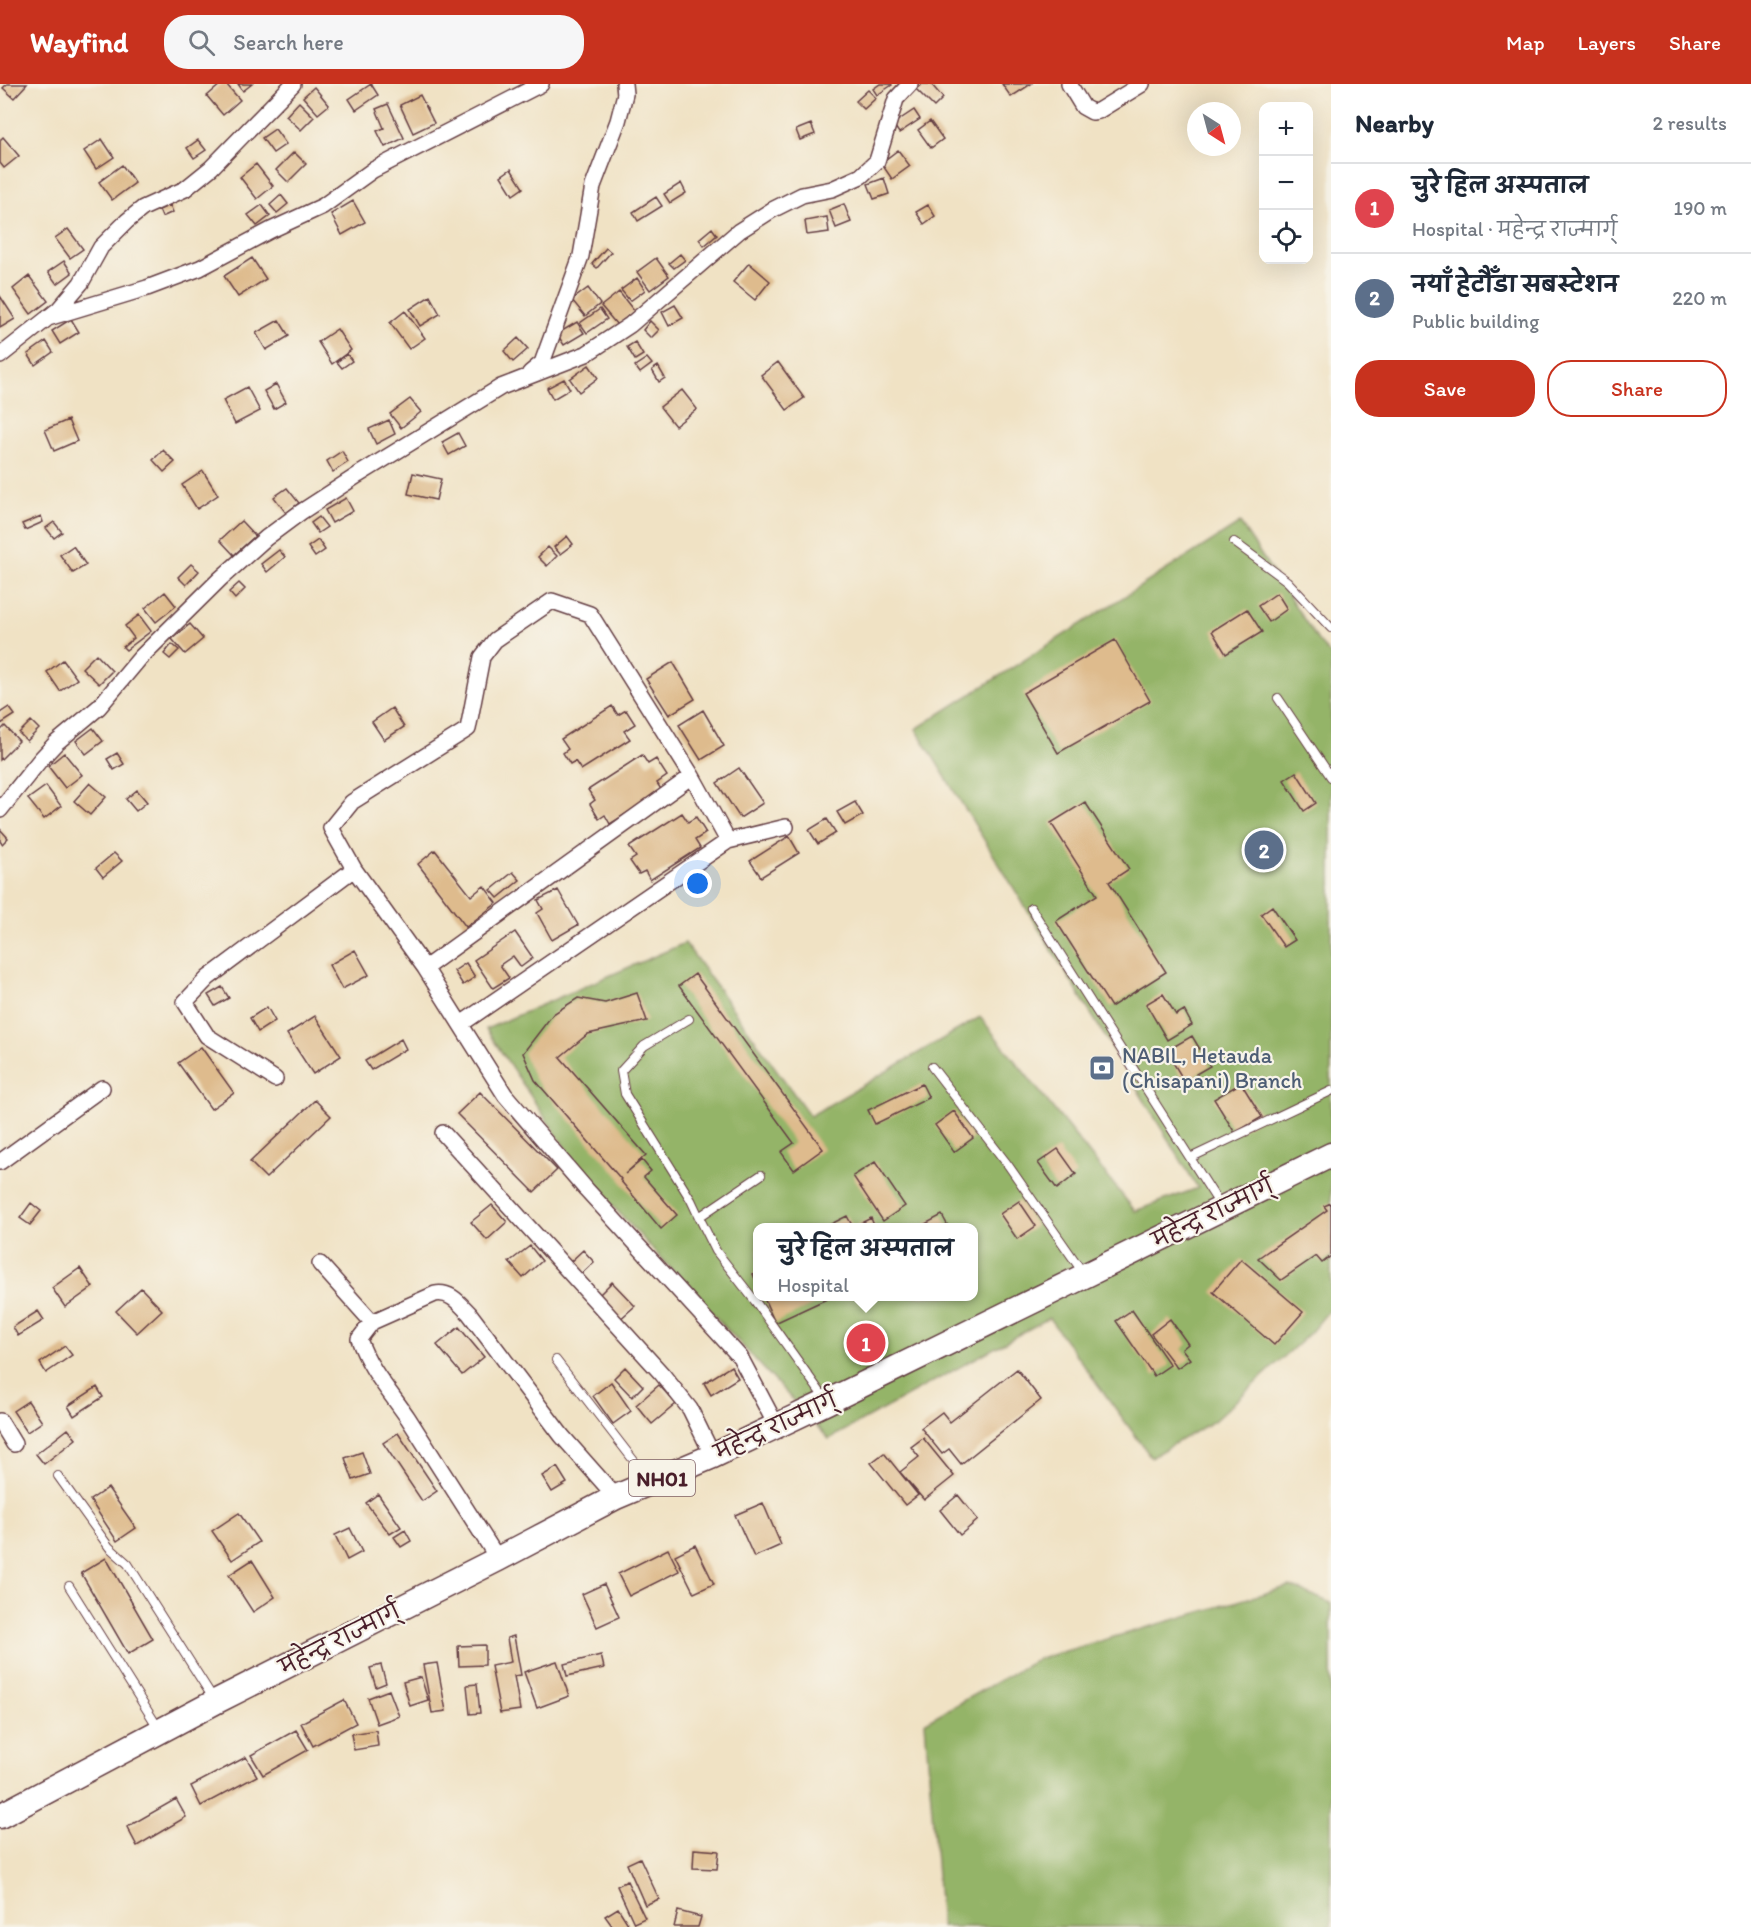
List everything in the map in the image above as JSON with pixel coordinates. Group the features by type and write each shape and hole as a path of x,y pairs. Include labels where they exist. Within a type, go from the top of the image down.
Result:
{"highway":[{"name":"महेन्द्र राज्मार्ग्","path":"0,1816 215,1702 498,1560 616,1497 713,1456 827,1402 1331,1155"}],"street":[{"path":"0,356 58,310 81,283 101,248 127,221 143,208 185,189 211,168 293,84"},
{"path":"48,318 147,288 200,268 271,230 323,206 373,170 541,84"},
{"path":"523,378 542,363 581,256 593,186 618,121 625,93 624,84"},
{"path":"0,810 40,760 56,743 99,707 140,657 266,538 358,475 501,387 586,354 630,325 739,231 772,210 802,195 832,189 861,176 877,160 896,99 910,84"},
{"path":"1069,84 1083,107 1092,112 1098,111 1142,84"},
{"path":"728,841 692,776 590,614 552,601 495,640 482,657 468,729 352,802 331,828 354,869 425,968 505,1095 586,1189 740,1357 776,1425"},
{"path":"425,968 692,776"},
{"path":"461,1024 728,841 786,828"},
{"path":"275,1079 207,1036 185,1002 208,978 354,869"},
{"path":"0,1162 102,1088"},
{"path":"442,1133 662,1374 690,1409 713,1456"},
{"path":"320,1264 372,1322"},
{"path":"498,1560 363,1350 359,1340 372,1322 435,1294 441,1293 453,1297 483,1331 562,1436 616,1497"},
{"path":"0,1421 14,1444"}],"lane":[{"path":"1234,542 1287,581 1331,628"},
{"path":"1278,698 1331,777"},
{"path":"1031,908 1222,1209"},
{"path":"689,1019 644,1046 621,1071 625,1094 691,1200 716,1251 753,1298"},
{"path":"932,1067 1008,1164 1084,1276"},
{"path":"1190,1158 1331,1091"},
{"path":"699,1217 761,1175"},
{"path":"755,1301 827,1402"},
{"path":"556,1360 651,1482"},
{"path":"58,1476 109,1546 128,1564 215,1702"},
{"path":"69,1586 160,1731"}],"green space":[{"path":"1240,523 1319,642 1331,655 1331,1308 1310,1333 1214,1421 1151,1457 1049,1318 829,1439 582,1173 486,1029 685,943 810,1116 980,1017 1135,1211 1198,1188 916,729"},
{"path":"1290,1586 1331,1603 1331,1927 941,1927 925,1722 1038,1659"}],"building":[{"path":"7,84 27,84 14,98 3,88"},
{"path":"221,84 226,84 240,100 223,115 207,96"},
{"path":"238,84 252,84 243,91"},
{"path":"371,84 378,95 356,110 349,99"},
{"path":"880,84 892,85 877,95 873,89"},
{"path":"922,84 931,84 943,98 934,107 916,89"},
{"path":"1002,84 1031,84 1011,97"},
{"path":"314,87 329,105 318,114 303,97"},
{"path":"868,90 876,98 864,109 856,101"},
{"path":"420,95 434,123 413,133 400,105"},
{"path":"299,102 314,117 301,130 286,116"},
{"path":"388,104 404,138 385,147 377,131 384,128 376,109"},
{"path":"914,110 920,119 899,133 893,124"},
{"path":"930,121 943,139 931,148 918,130"},
{"path":"811,124 815,134 800,140 796,130"},
{"path":"275,129 286,144 273,153 262,138"},
{"path":"3,137 19,156 4,168 0,163 0,140"},
{"path":"102,139 114,157 96,169 84,151"},
{"path":"198,140 206,150 194,158 187,148"},
{"path":"898,150 910,166 892,179 881,163"},
{"path":"294,152 306,164 288,182 276,170"},
{"path":"256,164 273,186 257,199 240,177"},
{"path":"122,165 135,183 112,200 99,182"},
{"path":"511,169 523,188 513,195 501,176"},
{"path":"884,178 889,194 874,199 868,184"},
{"path":"681,183 686,193 670,203 664,194"},
{"path":"281,195 288,204 277,213 270,205"},
{"path":"656,197 662,206 638,221 633,212"},
{"path":"353,201 365,222 342,235 331,214"},
{"path":"844,204 851,222 836,228 829,210"},
{"path":"170,205 173,212 162,217 159,210"},
{"path":"262,205 270,216 257,226 248,215"},
{"path":"928,205 935,216 924,224 916,212"},
{"path":"827,217 829,232 807,235 805,221"},
{"path":"712,228 717,235 704,246 699,239"},
{"path":"68,229 83,249 70,258 55,238"},
{"path":"606,248 611,252 597,268 592,264"},
{"path":"680,254 685,260 674,268 669,263"},
{"path":"252,258 266,279 238,297 224,276"},
{"path":"656,258 669,276 650,290 637,272"},
{"path":"64,261 72,273 57,284 48,272"},
{"path":"749,263 770,281 755,300 733,282"},
{"path":"29,276 48,301 31,314 13,289"},
{"path":"637,278 645,290 630,301 621,290"},
{"path":"588,288 600,304 585,316 572,300"},
{"path":"619,292 634,311 617,325 601,306"},
{"path":"0,296 15,319 0,328"},
{"path":"430,296 440,314 420,326 410,309"},
{"path":"675,305 683,318 669,326 662,312"},
{"path":"600,309 607,319 587,333 580,323"},
{"path":"405,311 425,338 409,349 390,323"},
{"path":"71,319 79,332 60,344 52,331"},
{"path":"279,320 289,336 266,350 256,333"},
{"path":"650,321 659,330 651,338 643,330"},
{"path":"577,322 584,333 564,345 557,334"},
{"path":"337,329 351,350 332,364 318,342"},
{"path":"518,338 528,349 513,362 504,351"},
{"path":"46,341 53,352 35,365 28,354"},
{"path":"635,342 643,355 635,360 627,347"},
{"path":"347,354 352,361 342,368 337,362"},
{"path":"647,358 652,364 640,373 635,366"},
{"path":"778,362 804,398 787,410 761,375"},
{"path":"589,365 598,378 579,392 570,379"},
{"path":"658,366 665,378 659,382 652,370"},
{"path":"564,379 570,389 553,399 547,388"},
{"path":"276,384 286,402 274,409 264,391"},
{"path":"247,387 260,411 235,424 223,400"},
{"path":"682,390 697,409 675,426 660,407"},
{"path":"410,399 421,412 401,428 390,414"},
{"path":"68,420 77,441 54,451 45,430"},
{"path":"389,420 395,434 376,444 369,429"},
{"path":"458,433 465,446 449,455 442,442"},
{"path":"163,450 175,462 164,472 153,460"},
{"path":"342,451 348,462 333,472 327,461"},
{"path":"203,471 218,495 197,509 182,485"},
{"path":"413,473 441,479 436,500 408,494"},
{"path":"287,488 299,503 286,513 274,497"},
{"path":"346,498 353,511 332,523 325,510"},
{"path":"41,516 43,522 25,530 22,524"},
{"path":"319,517 327,527 318,533 311,523"},
{"path":"241,521 255,536 234,555 220,540"},
{"path":"54,522 62,532 54,538 46,528"},
{"path":"567,536 573,544 560,554 554,547"},
{"path":"318,540 325,550 315,557 308,547"},
{"path":"73,546 86,565 73,573 60,555"},
{"path":"548,547 557,556 547,566 538,557"},
{"path":"279,550 285,557 267,572 261,564"},
{"path":"191,564 199,571 186,585 178,577"},
{"path":"239,583 245,589 235,599 229,592"},
{"path":"165,592 176,606 156,622 145,608"},
{"path":"1277,593 1287,609 1269,622 1258,606"},
{"path":"1247,609 1262,632 1226,654 1212,631"},
{"path":"139,615 151,631 126,650 123,647 134,638 125,626"},
{"path":"190,624 203,639 185,654 172,639"},
{"path":"1115,640 1150,701 1058,753 1023,693"},
{"path":"172,644 179,650 170,659 164,654"},
{"path":"96,654 112,671 99,684 82,668"},
{"path":"63,660 77,679 60,691 47,672"},
{"path":"673,662 695,699 669,715 646,679"},
{"path":"612,706 618,715 626,710 635,724 624,731 630,739 581,770 575,761 570,764 563,753 568,749 561,739"},
{"path":"9,707 15,715 1,724 0,713"},
{"path":"392,708 404,727 384,740 372,722"},
{"path":"703,710 724,746 701,760 679,725"},
{"path":"31,721 39,729 27,741 19,733"},
{"path":"5,726 19,741 0,760 0,731"},
{"path":"93,728 103,741 86,754 76,741"},
{"path":"64,753 82,775 65,788 48,766"},
{"path":"117,753 124,764 114,770 107,759"},
{"path":"642,755 648,764 656,759 667,776 657,783 662,791 610,824 605,815 599,819 590,804 595,800 588,790"},
{"path":"739,768 763,803 740,818 717,783"},
{"path":"1296,772 1316,803 1304,811 1284,780"},
{"path":"90,783 106,797 90,815 74,801"},
{"path":"46,786 61,806 44,819 28,799"},
{"path":"137,790 147,802 136,811 126,799"},
{"path":"855,802 863,815 845,825 837,812"},
{"path":"1085,802 1129,869 1109,882 1166,972 1111,1007 1056,921 1097,895 1051,823"},
{"path":"682,813 688,822 696,817 706,833 695,840 700,848 650,880 645,871 639,874 630,861 636,857 629,847"},
{"path":"827,819 836,833 818,844 809,830"},
{"path":"0,829 8,838 2,844 0,841"},
{"path":"789,836 799,853 761,877 750,861"},
{"path":"435,850 471,896 484,886 497,903 466,927 418,864"},
{"path":"114,853 122,861 103,877 96,868"},
{"path":"513,872 520,880 498,898 491,890"},
{"path":"558,890 578,925 552,940 537,913 543,909 538,900"},
{"path":"1272,906 1295,940 1284,947 1261,914"},
{"path":"515,932 533,958 521,967 513,956 500,965 509,978 493,988 474,960"},
{"path":"355,950 369,975 342,989 329,965"},
{"path":"466,963 475,977 463,985 454,971"},
{"path":"695,974 823,1149 794,1170 781,1152 794,1143 679,986"},
{"path":"222,987 229,998 215,1006 208,995"},
{"path":"637,993 647,1021 588,1034 560,1057 646,1155 625,1174 642,1160 651,1171 644,1177 677,1215 661,1229 535,1080 523,1053 553,1014 578,998 605,1003"},
{"path":"1163,994 1176,1015 1184,1010 1192,1025 1167,1040 1146,1004"},
{"path":"267,1007 275,1021 258,1032 250,1018"},
{"path":"315,1016 341,1056 313,1074 287,1034"},
{"path":"1192,1036 1210,1066 1196,1074 1198,1077 1186,1084 1166,1051"},
{"path":"401,1039 406,1049 371,1070 365,1061"},
{"path":"201,1047 234,1093 211,1109 178,1063"},
{"path":"1241,1083 1262,1117 1235,1133 1214,1099"},
{"path":"922,1084 929,1098 875,1124 868,1110"},
{"path":"480,1092 557,1170 534,1192 457,1114"},
{"path":"315,1100 331,1116 266,1178 250,1162"},
{"path":"954,1111 973,1138 954,1152 935,1125"},
{"path":"1058,1149 1076,1174 1057,1189 1038,1163"},
{"path":"875,1162 905,1206 883,1221 853,1176"},
{"path":"1019,1201 1036,1226 1017,1239 1000,1214"},
{"path":"31,1203 41,1211 30,1225 20,1218"},
{"path":"1331,1203 1331,1256 1322,1263 1316,1256 1281,1280 1258,1258 1327,1210 1324,1206"},
{"path":"492,1205 507,1222 487,1240 471,1222"},
{"path":"942,1215 946,1223 927,1223"},
{"path":"847,1216 851,1223 833,1223"},
{"path":"871,1218 873,1223 861,1223"},
{"path":"530,1246 542,1261 523,1278 509,1262"},
{"path":"583,1250 594,1262 578,1277 567,1265"},
{"path":"1241,1259 1303,1312 1274,1345 1213,1292"},
{"path":"80,1268 93,1287 65,1307 52,1288"},
{"path":"612,1282 635,1306 618,1321 596,1298"},
{"path":"141,1288 162,1310 137,1333 116,1311"},
{"path":"765,1301 822,1301 775,1323"},
{"path":"1132,1310 1170,1365 1154,1376 1116,1321"},
{"path":"38,1311 44,1320 18,1336 13,1327"},
{"path":"1170,1319 1188,1344 1182,1349 1190,1359 1177,1368 1151,1334"},
{"path":"459,1327 484,1357 462,1375 437,1345"},
{"path":"65,1346 72,1355 46,1373 40,1363"},
{"path":"731,1366 738,1378 711,1395 704,1383"},
{"path":"625,1367 643,1386 632,1397 614,1378"},
{"path":"1017,1369 1041,1400 961,1464 949,1449 942,1454 921,1428 942,1412 950,1422"},
{"path":"611,1382 631,1411 613,1424 593,1396"},
{"path":"659,1385 676,1404 652,1424 636,1405"},
{"path":"97,1387 103,1397 74,1416 68,1406"},
{"path":"28,1401 42,1422 27,1432 13,1411"},
{"path":"68,1429 76,1439 44,1464 36,1454"},
{"path":"398,1433 437,1491 422,1501 383,1443"},
{"path":"923,1438 954,1476 924,1500 900,1472 919,1457 911,1447"},
{"path":"362,1452 370,1474 353,1480 345,1458"},
{"path":"884,1453 918,1495 905,1505 871,1463"},
{"path":"557,1467 567,1483 552,1492 542,1476"},
{"path":"108,1488 136,1528 117,1541 90,1500"},
{"path":"378,1494 401,1527 390,1534 366,1503"},
{"path":"958,1495 978,1520 960,1535 940,1510"},
{"path":"763,1503 781,1545 754,1557 735,1515"},
{"path":"239,1513 259,1542 232,1560 212,1531"},
{"path":"350,1528 362,1552 347,1560 335,1535"},
{"path":"405,1530 411,1541 401,1547 394,1537"},
{"path":"695,1545 714,1584 694,1593 675,1555"},
{"path":"668,1549 679,1571 629,1596 618,1574"},
{"path":"106,1558 153,1639 128,1654 81,1573"},
{"path":"252,1560 275,1597 253,1612 229,1575"},
{"path":"604,1584 619,1617 597,1627 582,1594"},
{"path":"514,1636 521,1675 514,1676 520,1710 500,1713 491,1666 511,1662 507,1638"},
{"path":"485,1645 485,1665 459,1666 458,1646"},
{"path":"601,1655 604,1668 567,1676 564,1664"},
{"path":"557,1661 569,1696 537,1708 524,1672"},
{"path":"437,1663 446,1711 432,1713 423,1665"},
{"path":"381,1665 386,1683 376,1687 370,1668"},
{"path":"421,1677 428,1700 410,1706 403,1682"},
{"path":"477,1684 480,1713 470,1714 467,1685"},
{"path":"389,1690 399,1716 377,1724 368,1698"},
{"path":"344,1700 356,1723 313,1746 301,1723"},
{"path":"296,1730 308,1750 263,1775 251,1755"},
{"path":"376,1730 378,1746 354,1750 351,1734"},
{"path":"246,1757 257,1776 201,1806 191,1786"},
{"path":"176,1799 186,1817 137,1846 127,1827"},
{"path":"694,1849 719,1851 717,1869 693,1868"},
{"path":"640,1858 659,1899 645,1905 627,1864"},
{"path":"627,1881 645,1918 634,1923 617,1886"},
{"path":"618,1908 630,1927 613,1927 605,1916"},
{"path":"678,1911 701,1917 698,1927 674,1927"}],"place":[{"name":"नयाँ हेटौँडा सबस्टेशन","path":"1264,850"},
{"name":"NABIL, Hetauda (Chisapani) Branch","path":"1102,1068"},
{"name":"चुरे हिल अस्पताल","path":"866,1343"}]}
